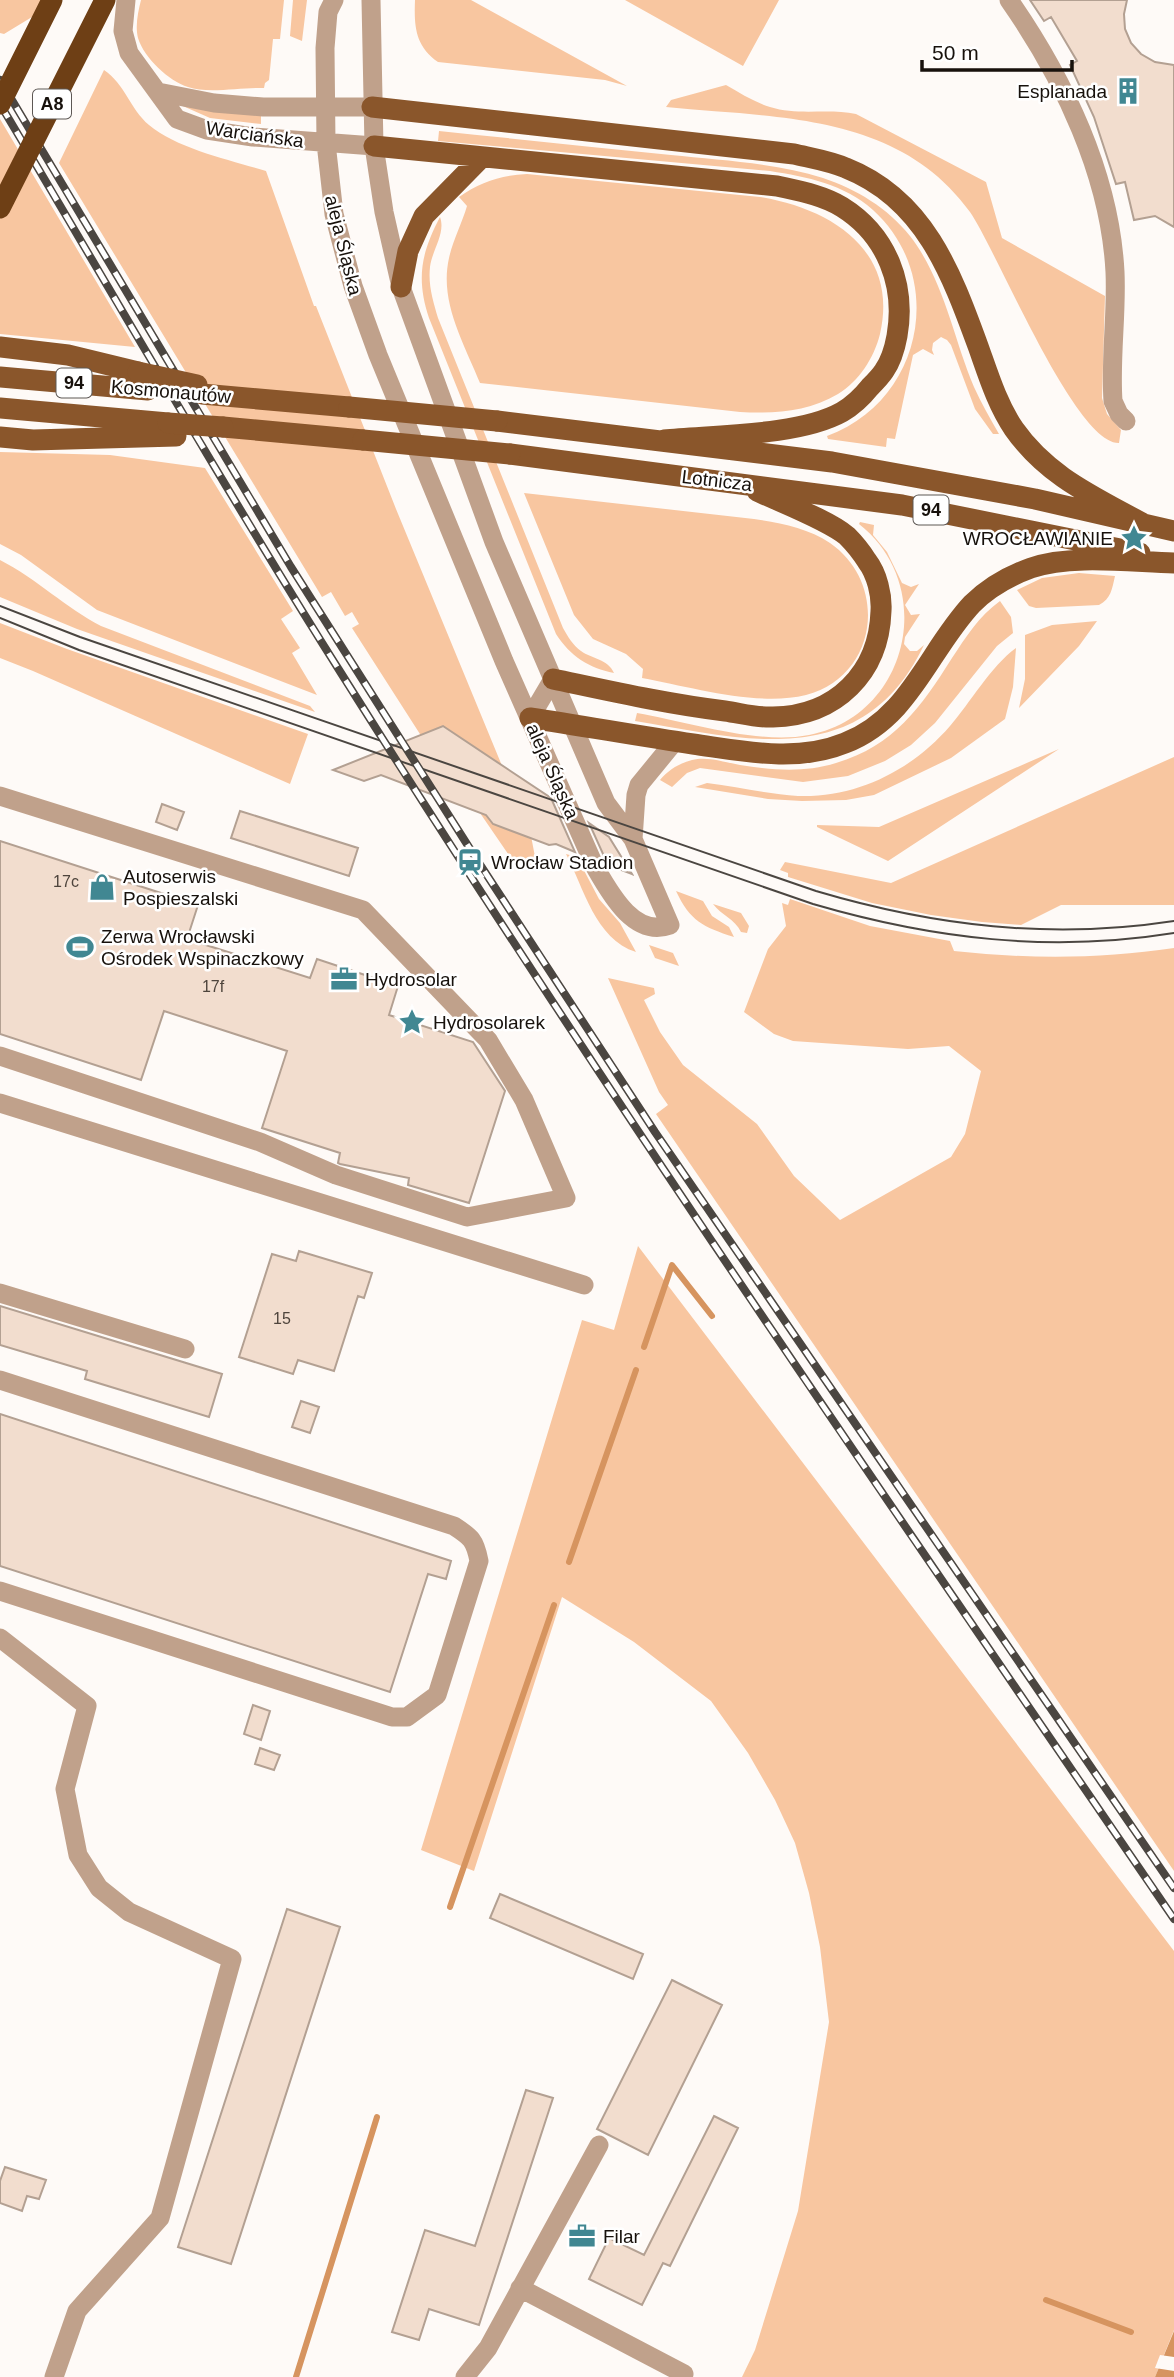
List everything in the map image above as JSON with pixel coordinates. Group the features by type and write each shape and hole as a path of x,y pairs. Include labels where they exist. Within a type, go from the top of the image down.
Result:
{"highway":[{"name":"A8","path":"0,104 52,0"},
{"name":"A8","path":"0,208 105,0"}],"main road":[{"path":"372,107 794,154 845,167 879,185 917,219 941,257 960,296 994,391 1026,445 1052,470 1088,496 1132,519"},
{"path":"374,146 777,186 815,194 843,208 873,234 884,249 897,280 901,313 895,346 885,370 859,400 842,412 811,424 785,429 664,440"},
{"path":"401,286 408,251 424,216 482,157"},
{"path":"0,347 68,355 143,381"},
{"name":"Kosmonautów","path":"0,377 143,381 258,399"},
{"name":"Lotnicza","path":"258,399 497,421 664,440 891,471 1132,519 1174,531"},
{"name":"Kosmonautów","path":"0,408 172,429"},
{"path":"0,437 33,440 172,429"},
{"name":"Lotnicza","path":"172,429 255,431 510,454 837,495 938,511 1174,562"},
{"path":"552,679 703,708 773,718 818,709 840,695 862,675 874,654 880,634 882,601 869,562 846,536 739,482"},
{"path":"530,718 785,755 809,753 845,744 869,732 896,709 911,692 960,619 974,603 999,583 1032,568 1062,562 1174,562"}],"street":[{"name":"Warciańska","path":"126,0 123,31 129,53 177,118 206,130 374,146"},
{"name":"aleja Śląska","path":"334,0 328,12 325,48 326,143 334,214 353,286 378,355 595,866 611,895 626,912 657,930 670,925 633,839 606,803 494,542 401,286 384,212 374,146 371,0"},
{"path":"1009,0 1022,18 1067,100 1097,177 1113,243 1113,401 1126,421"},
{"name":"Warciańska","path":"158,92 214,103 276,108 372,107"},
{"path":"530,718 552,679"},
{"path":"633,839 639,785 675,741"},
{"path":"0,796 363,910 488,1040 524,1100 566,1198 467,1217 336,1175 260,1142 0,1056"},
{"path":"0,1102 584,1284"},
{"path":"0,1293 185,1349"},
{"path":"0,1380 454,1526 471,1537 477,1548 479,1561 437,1695 407,1717 392,1717 0,1591"},
{"path":"0,1638 87,1706 65,1789 78,1855 99,1888 129,1912 232,1959 160,2218 77,2311 54,2377"},
{"path":"465,2377 488,2348 599,2145"},
{"path":"520,2288 684,2374"}],"shaded area":[{"path":"0,0 60,0 4,34 0,33"},
{"path":"141,0 284,0 280,39 273,39 269,80 264,88 205,90 188,87 173,80 151,61 141,46 137,24"},
{"path":"293,0 307,0 302,41 290,36"},
{"path":"415,0 471,0 627,86 605,80 438,62 420,42 415,18"},
{"path":"625,0 779,0 743,66"},
{"path":"104,70 117,82 142,119 161,133 205,153 266,171 314,306 531,836 537,867 513,861 480,813 468,809 352,628 359,624 352,612 345,616 331,592 322,597 59,163"},
{"path":"726,85 758,103 781,110 856,114 986,182 1002,238 1105,296 1102,398 1107,414 1121,430 1119,443 1101,435 1081,413 1038,342 970,212 941,179 907,155 871,138 832,126 749,114 666,107 671,100"},
{"path":"176,103 261,114 261,124 210,118"},
{"path":"0,119 135,347 0,334"},
{"path":"439,131 767,165 823,178 859,194 892,217 922,253 940,290 974,387 999,434 993,434 975,409 951,345 941,337 933,343 934,355 923,349 913,355 895,439 887,438 886,447 828,439 827,436 859,419 885,396 903,367 914,336 916,302 911,269 896,238 873,210 850,194 811,179 770,171 438,141"},
{"path":"527,174 760,197 812,212 835,224 854,239 869,257 879,279 883,305 880,334 870,360 853,383 827,400 803,408 765,413 480,383 455,322 447,290 449,258 467,206 459,197 491,180"},
{"path":"440,217 440,235 431,261 430,274 431,293 438,318 563,628 578,649 604,662 614,673 581,660 567,649 556,634 429,318 423,291 422,266 428,242"},
{"path":"0,452 110,455 205,468 293,611 281,619 300,648 292,653 317,695 97,610 21,555 0,544"},
{"path":"524,493 754,519 784,524 812,533 830,543 849,561 861,581 867,604 867,627 861,649 848,669 830,685 806,695 787,698 767,699 724,694 642,678 643,669 626,654 593,639 574,615"},
{"path":"860,522 874,525 873,535 887,552 902,583 911,587 919,584 905,605 911,615 920,614 905,637 904,644 910,651 917,651 924,645 899,686 869,713 835,730 799,738 760,739 719,735 635,721 637,713 746,735 789,737 809,735 843,723 870,703 890,676 901,646 904,613 899,580 884,550"},
{"path":"0,560 101,626 310,706 315,712 77,629 0,597"},
{"path":"1079,573 1115,576 1106,600 1099,605 1036,608 1029,606 1017,590 1042,578"},
{"path":"1000,601 1011,617 1013,633 997,646 935,723 911,745 885,761 848,776 803,782 700,768 687,773 672,787 660,780 679,765 698,759 788,770 824,766 856,756 890,735 904,722 929,693 973,627"},
{"path":"1097,621 1079,646 1019,708 1025,679 1025,635 1052,625"},
{"path":"0,623 308,734 290,784 0,658"},
{"path":"1016,648 1013,687 1005,719 951,758 874,795 846,800 802,801 768,799 695,787 707,783 787,795 820,795 841,792 882,778 919,756 935,742 998,665"},
{"path":"1059,749 888,861 817,827 879,827"},
{"path":"1174,757 1174,905 1061,905 1021,925 982,922 872,903 788,877 788,873 780,870 785,862 891,883"},
{"path":"566,854 577,857 599,899 620,923 636,952 610,936 601,924 585,897"},
{"path":"676,891 703,901 712,916 729,927 734,937 699,922"},
{"path":"790,899 870,926 950,941 954,951 1064,957 1174,948 1174,1871 656,1114 668,1105 659,1092 608,978 654,988 655,994 644,1000 660,1032 683,1065 757,1124 794,1176 840,1220 951,1157 965,1134 981,1071 949,1046 908,1049 793,1041 774,1034 744,1012 768,949 786,926 782,903 788,905"},
{"path":"713,904 741,913 749,926 747,933 741,932"},
{"path":"649,945 673,953 679,966 655,958"},
{"path":"638,1246 1174,1951 1174,2330 1155,2377 742,2377 755,2350 798,2211 829,2022 820,1947 795,1843 775,1800 748,1753 711,1701 634,1642 562,1597 474,1871 421,1850 582,1320 614,1330"},
{"path":"1174,2331 1174,2377 1155,2377"}],"pier":[{"path":"1160,2355 1174,2357 1174,2371 1155,2368"}],"building":[{"name":"Esplanada","path":"1030,0 1127,0 1125,29 1131,43 1141,54 1155,62 1174,65 1174,227 1155,216 1134,220 1125,182 1116,184 1094,117 1070,65 1077,61 1051,17 1044,21"},
{"path":"443,726 551,798 575,852 493,824 486,815 381,775 364,781 333,770"},
{"path":"162,804 184,812 177,830 156,822"},
{"path":"240,811 358,848 349,876 231,838"},
{"path":"589,823 609,837 632,874 608,865"},
{"path":"0,841 198,905 187,939 310,978 317,959 398,986 389,1015 473,1042 505,1091 469,1203 408,1185 409,1178 340,1164 340,1153 262,1128 287,1051 164,1011 141,1080 0,1034"},
{"path":"299,1251 372,1273 364,1298 358,1296 334,1371 298,1360 293,1374 239,1357 272,1254 296,1261"},
{"path":"0,1306 222,1374 209,1417 85,1379 87,1371 0,1345"},
{"path":"301,1401 319,1407 310,1433 292,1427"},
{"path":"0,1414 451,1561 446,1579 428,1574 390,1692 0,1566"},
{"path":"253,1705 270,1711 261,1740 244,1734"},
{"path":"260,1748 280,1755 274,1770 255,1764"},
{"path":"500,1894 643,1954 633,1979 490,1918"},
{"path":"287,1909 340,1927 231,2264 178,2247"},
{"path":"672,1980 722,2005 648,2155 597,2129"},
{"path":"526,2090 553,2098 479,2325 429,2309 419,2340 392,2332 425,2230 475,2246"},
{"path":"714,2116 738,2128 670,2266 663,2263 642,2305 589,2279 609,2238 644,2255"},
{"path":"5,2167 46,2180 39,2199 27,2196 22,2211 0,2203 0,2181"}],"waterway":[{"path":"644,1347 672,1265 712,1316"},
{"path":"569,1562 636,1370"},
{"path":"450,1907 554,1605"},
{"path":"296,2377 377,2117"},
{"path":"1046,2300 1131,2332"}],"tram line":[{"path":"0,606 80,637 816,891 860,903 949,921 1038,929 1128,927 1174,921"},
{"path":"0,618 79,650 813,904 903,926 992,939 1082,942 1174,933"}],"railway":[{"path":"0,80 291,567 479,863 655,1132 1174,1888"},
{"path":"0,104 254,532 442,831 647,1144 1174,1919"}],"place":[{"name":"Esplanada","path":"1128,91"},
{"name":"WROCŁAWIANIE","path":"1134,538"},
{"name":"Wrocław Stadion","path":"470,862"},
{"name":"Autoserwis Pospieszalski","path":"102,887"},
{"name":"Zerwa Wrocławski Ośrodek Wspinaczkowy","path":"80,947"},
{"name":"Hydrosolar","path":"344,979"},
{"name":"Hydrosolarek","path":"412,1022"},
{"name":"Filar","path":"582,2236"}]}
